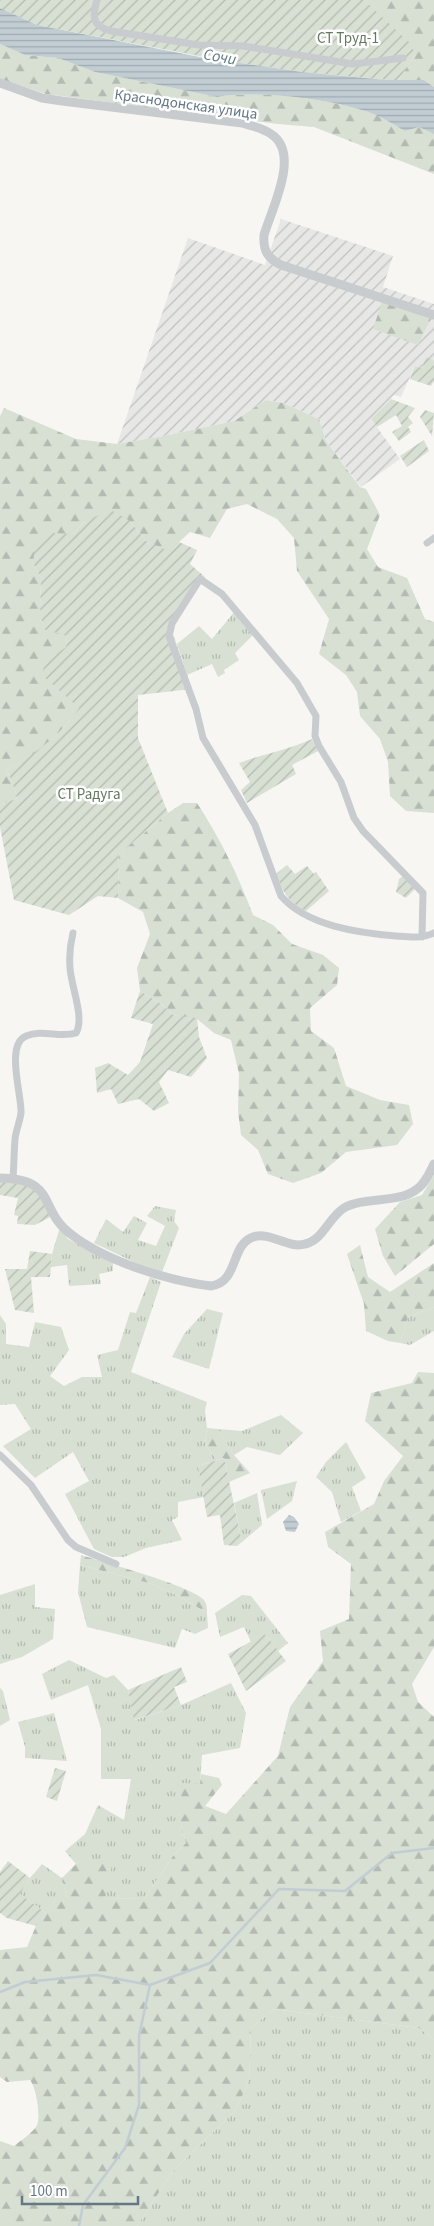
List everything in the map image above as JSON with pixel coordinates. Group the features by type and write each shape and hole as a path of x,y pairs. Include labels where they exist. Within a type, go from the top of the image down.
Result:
{"street":[{"path":"97,0 94,15 95,24 110,31 199,45 243,46 353,64 403,58"},
{"name":"Краснодонская улица","path":"0,83 42,98 242,123 262,128 273,134 282,144 286,154 285,168 264,235 263,245 266,254 273,261 281,265 434,315"},
{"path":"427,543 434,538"},
{"path":"422,937 423,893 363,831 354,818 338,776 318,746 315,736 316,716 297,683 222,594 200,579 172,623 169,636 196,709 204,738 255,826 281,896 289,906 311,918 362,933 422,937 434,933"},
{"path":"13,1178 15,1139 21,1111 16,1062 18,1044 25,1036 46,1032 71,1034 76,1033 79,1028 80,1015 73,992 70,968 70,945 73,933"},
{"path":"0,1178 13,1178 36,1186 46,1195 61,1226 88,1245 136,1268 211,1286 227,1278 239,1252 248,1239 262,1236 294,1244 306,1244 318,1236 335,1216 349,1206 402,1196 417,1190 434,1164"},
{"path":"0,1455 30,1485 68,1540 76,1547 116,1564"}],"shaded area":[{"path":"0,8 37,25 205,58 302,72 386,80 424,80 434,87 434,134 419,127 405,131 371,113 316,100 273,95 217,97 95,72 58,58 25,55 0,44"},
{"path":"281,219 393,256 383,287 434,304 434,360 426,357 422,368 415,366 401,397 394,395 371,419 400,459 361,487 326,441 319,419 283,403 266,400 234,421 117,444 188,238 265,265"},
{"path":"289,1515 294,1517 299,1524 295,1532 286,1531 283,1522"}],"green space":[{"name":"СТ Труд-1","path":"0,0 364,0 411,44 415,55 398,81 302,72 220,60 37,25 0,8"},
{"path":"364,0 434,0 434,87 424,80 398,81 415,55"},
{"path":"0,44 25,55 58,58 95,72 217,97 273,95 316,100 371,113 405,131 419,127 434,134 434,174 314,127 46,94 0,79"},
{"path":"382,302 431,318 418,345 373,329"},
{"path":"426,357 434,360 434,381 431,386 410,379 415,366 422,368"},
{"path":"391,399 415,408 408,417 413,423 408,427 411,432 399,441 392,432 402,426 396,415 377,427 371,419"},
{"path":"266,400 283,403 319,419 326,441 360,487 366,489 380,515 367,549 378,567 407,578 425,619 434,622 434,813 406,811 390,796 388,762 380,739 360,716 357,692 346,675 319,654 329,619 297,571 294,538 277,519 247,504 227,509 210,538 190,532 171,553 146,541 130,521 85,521 73,534 33,563 41,578 40,607 67,636 66,647 46,662 79,708 47,744 7,770 18,798 0,805 0,416 4,408 76,439 117,444 234,421"},
{"path":"425,410 434,413 432,436 420,417"},
{"path":"424,440 429,451 407,467 400,456"},
{"name":"СТ Радуга","path":"111,510 130,521 146,541 171,552 179,542 197,550 190,564 205,577 175,625 173,634 192,689 138,695 138,738 168,813 119,854 118,898 98,896 69,915 14,900 0,827 0,805 18,798 7,770 46,744 63,728 79,708 42,675 45,662 66,647 67,636 43,629 40,607 41,578 33,563 35,545 51,533 73,534 85,521"},
{"path":"235,611 254,634 235,653 239,660 224,670 225,673 218,677 212,664 187,675 177,644 199,626 212,639"},
{"path":"312,739 318,751 292,765 296,774 247,803 241,790 250,782 239,763"},
{"path":"183,803 197,803 242,886 253,915 273,925 292,944 323,955 339,968 337,985 310,1008 311,1031 334,1048 346,1086 380,1100 409,1105 413,1124 397,1145 346,1152 321,1173 293,1183 268,1174 258,1150 241,1135 238,1111 239,1074 231,1040 214,1033 197,1019 173,1015 161,1004 140,991 137,968 150,934 143,912 118,898 119,854 168,813"},
{"path":"287,865 295,874 307,866 314,874 316,872 329,891 306,911 294,904 287,896 276,874"},
{"path":"403,876 415,889 406,898 396,892 399,879"},
{"path":"140,991 161,1004 173,1015 197,1018 199,1037 207,1058 191,1077 168,1070 159,1082 169,1103 154,1111 139,1099 118,1104 111,1089 97,1093 95,1068 108,1063 128,1075 140,1062 153,1024 131,1018"},
{"path":"434,1175 434,1244 395,1276 383,1256 375,1229 400,1202 422,1195"},
{"path":"0,1182 17,1182 35,1188 52,1216 35,1225 17,1224 18,1216 14,1215 18,1198 0,1195"},
{"path":"155,1206 176,1210 174,1221 179,1228 162,1272 138,1264 94,1243 106,1219 123,1232 134,1216 147,1223 138,1240 156,1246 165,1226 147,1216"},
{"path":"60,1227 68,1239 113,1261 113,1271 99,1274 101,1284 69,1286 67,1265 51,1267 52,1254"},
{"path":"360,1245 368,1277 390,1292 434,1263 434,1307 408,1317 400,1343 388,1341 366,1331 364,1304 347,1254"},
{"path":"30,1251 52,1254 50,1277 31,1277 34,1313 15,1310 5,1269 27,1269"},
{"path":"150,1277 161,1282 131,1372 207,1402 205,1410 207,1428 205,1445 217,1460 198,1466 204,1497 178,1502 178,1517 172,1520 182,1540 146,1548 124,1557 112,1557 94,1549 65,1494 89,1481 73,1452 35,1478 3,1446 31,1429 15,1404 0,1405 0,1315 6,1324 6,1344 29,1347 35,1322 61,1327 69,1350 50,1376 64,1386 82,1377 102,1377 97,1355 118,1350 130,1312 136,1313"},
{"path":"434,1307 434,1331 410,1345 400,1343 408,1317"},
{"path":"207,1309 223,1313 209,1369 172,1357 184,1334"},
{"path":"418,1372 434,1373 434,1647 412,1684 418,1702 434,1717 434,2040 419,2028 274,2009 251,2028 249,2081 235,2111 173,2171 137,2226 0,2226 0,2141 14,2146 29,2135 38,2123 38,2110 36,2096 30,2080 7,2082 0,2077 0,1950 27,1947 36,1926 56,1899 67,1899 62,1878 79,1861 113,1861 105,1898 144,1899 173,1856 186,1843 180,1821 182,1783 200,1784 201,1774 219,1778 222,1785 205,1806 226,1814 278,1756 290,1707 323,1661 320,1631 349,1619 351,1564 328,1547 325,1532 374,1504 384,1481 403,1456 365,1421 371,1393 412,1383"},
{"path":"281,1415 303,1433 280,1455 247,1447 234,1455 218,1429 242,1431"},
{"path":"207,1428 218,1429 234,1455 250,1473 229,1482 224,1458 217,1460 205,1445"},
{"path":"346,1442 366,1478 352,1487 361,1511 341,1522 332,1492 316,1477 326,1462"},
{"path":"224,1458 242,1542 237,1546 224,1545 220,1515 207,1517 198,1466"},
{"path":"297,1481 292,1501 267,1519 261,1490"},
{"path":"257,1493 262,1525 242,1542 234,1503"},
{"path":"81,1555 181,1587 203,1599 207,1613 179,1596 149,1583 80,1565"},
{"path":"80,1565 149,1583 179,1596 207,1613 208,1628 195,1634 182,1629 175,1648 87,1627 78,1592"},
{"path":"35,1584 35,1607 55,1609 53,1639 22,1657 0,1664 0,1595"},
{"path":"242,1595 251,1596 288,1643 278,1651 265,1634 251,1642 244,1627 220,1637 215,1613"},
{"path":"265,1634 286,1661 246,1691 228,1654"},
{"path":"69,1660 106,1678 114,1675 128,1690 135,1720 181,1705 231,1683 246,1713 240,1748 202,1755 200,1784 180,1821 186,1843 173,1856 144,1899 105,1898 79,1861 76,1864 65,1851 85,1834 98,1805 124,1820 131,1779 101,1779 101,1729 88,1685 51,1700 42,1674"},
{"path":"181,1667 187,1682 174,1687 181,1705 134,1720 128,1690"},
{"path":"0,1688 3,1691 10,1720 0,1726"},
{"path":"54,1713 67,1761 25,1758 25,1747 18,1722"},
{"path":"55,1768 66,1771 57,1801 46,1797"},
{"path":"8,1861 30,1878 20,1894 46,1913 36,1926 7,1918 0,1913 0,1872"},
{"path":"42,1864 62,1878 67,1899 56,1899 46,1913 20,1894"},
{"path":"274,2009 419,2028 434,2040 434,2226 137,2226 173,2171 235,2111 249,2081 251,2028"}],"waterway":[{"path":"0,1992 25,1982 96,1975 150,1985 210,1963 279,1889 345,1891 392,1853 434,1848"},
{"path":"79,2226 83,2205 125,2148 139,2105 139,2036 150,1985"}],"water label":[{"name":"Сочи","path":"220,56"}]}
